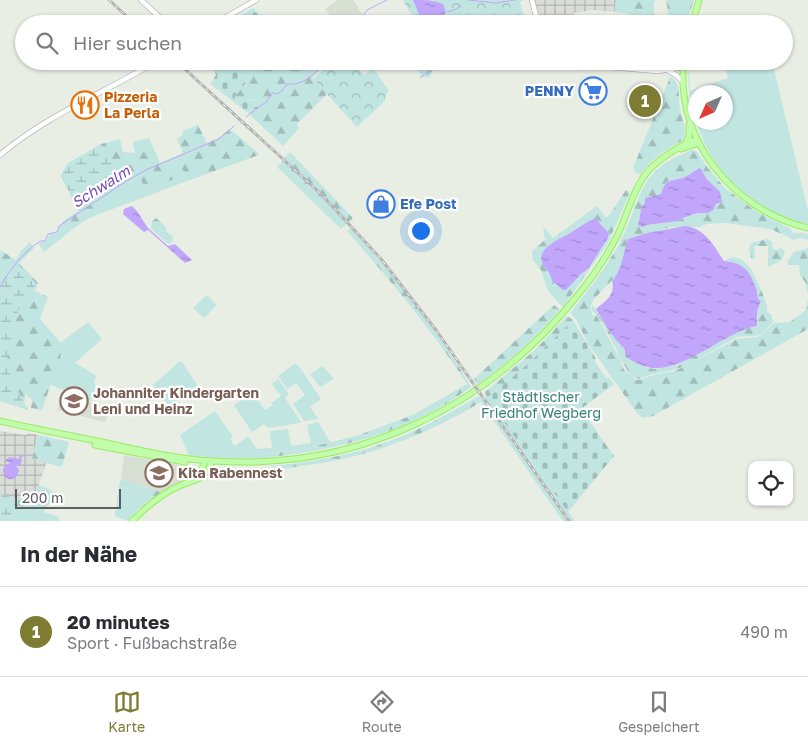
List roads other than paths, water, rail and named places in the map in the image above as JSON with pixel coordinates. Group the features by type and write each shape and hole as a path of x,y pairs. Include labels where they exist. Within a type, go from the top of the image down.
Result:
{"main road":[{"path":"695,15 699,0"},
{"path":"683,70 688,117"},
{"path":"686,144 689,130"},
{"path":"694,130 699,143 717,171 742,197 770,215 808,228"},
{"path":"0,422 150,456 208,463 258,463 319,456 381,440 426,421 453,406 492,379 540,338 599,268 612,247 644,176 656,163 686,144 694,140 699,143"},
{"path":"676,150 699,143"},
{"path":"132,521 159,498 178,486 195,479 208,463"}],"street":[{"path":"141,0 157,15"},
{"path":"230,15 256,0"},
{"path":"532,0 536,15"},
{"path":"0,155 65,110 140,70"},
{"path":"667,70 683,82"}],"water":[{"path":"413,0 425,0 443,4 445,11 444,15 420,15"},
{"path":"700,168 707,179 720,192 722,202 716,204 713,210 708,213 697,213 678,221 642,227 638,225 645,198 661,194 666,183 685,177"},
{"path":"132,206 148,228 168,246 175,244 192,260 185,263 148,230 144,232 123,214 124,209"},
{"path":"593,219 598,219 600,224 609,233 608,238 588,269 566,290 563,290 552,281 550,274 543,265 541,257 543,252 551,244"},
{"path":"685,226 692,227 703,234 713,244 724,261 741,265 748,272 761,302 757,326 730,336 688,360 660,368 647,367 626,357 624,348 605,325 596,309 611,294 612,281 620,267 628,239 647,233"},
{"path":"20,455 23,457 20,459 22,460 20,466 15,465 19,470 17,476 13,479 7,478 4,476 3,469 7,464 11,463 5,461 6,459 9,457 19,459"}],"waterway":[{"name":"Schwalm","path":"363,15 367,10 387,0"},
{"name":"Schwalm","path":"468,0 496,3 515,0"},
{"path":"446,12 461,6"},
{"name":"Schwalm","path":"246,117 267,101 272,93 277,94 287,84 304,81 318,70"},
{"path":"420,78 430,70"},
{"name":"Schwalm","path":"0,287 23,256 40,241 45,241 48,234 57,232 59,226 125,182 146,170 219,139 234,126"}],"railway":[{"path":"109,0 125,15"},
{"path":"186,70 321,194 381,259 436,330 569,521"}],"place":[{"name":"PENNY","path":"593,91"},
{"name":"20 minutes","path":"645,101"},
{"name":"Pizzeria La Perla","path":"85,105"},
{"name":"Efe Post","path":"381,204"},
{"name":"Johanniter Kindergarten Leni und Heinz","path":"74,401"},
{"name":"Kita Rabennest","path":"159,473"}],"park label":[{"name":"Städtischer Friedhof Wegberg","path":"541,406"}]}
